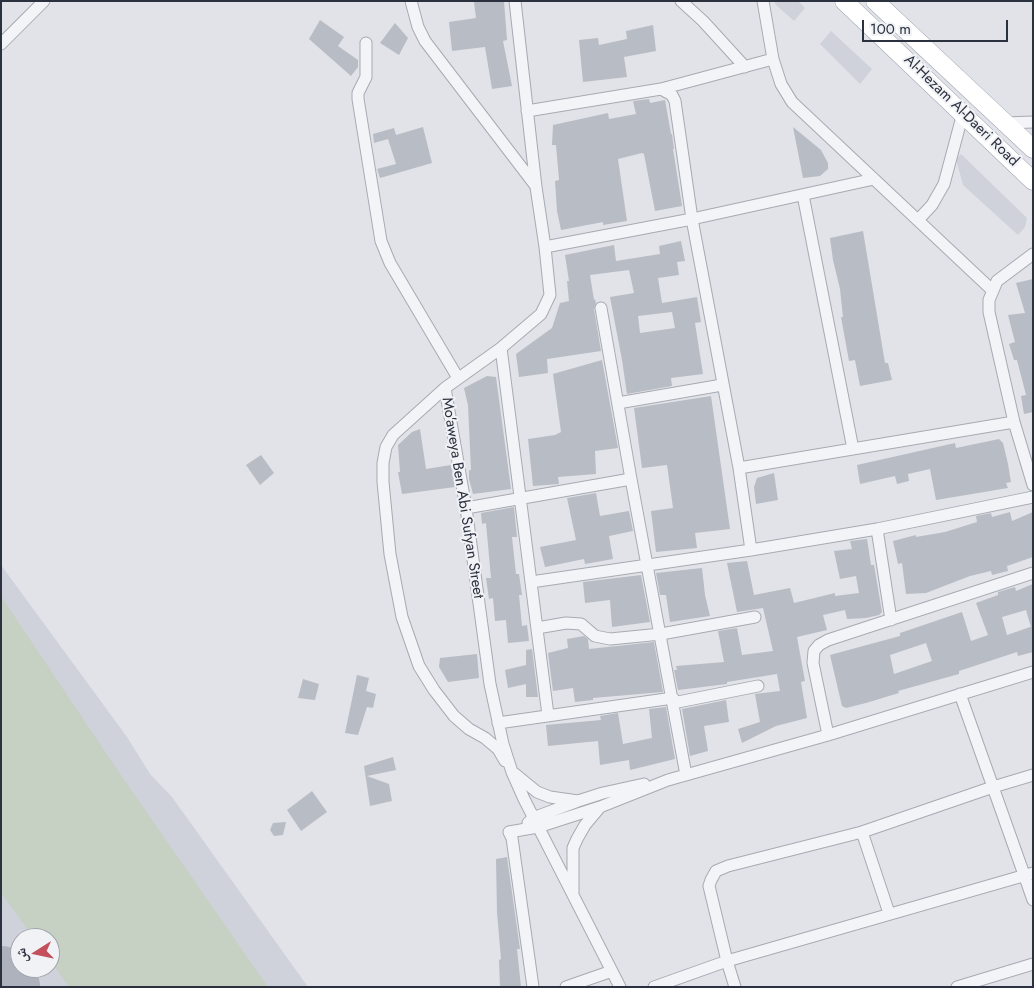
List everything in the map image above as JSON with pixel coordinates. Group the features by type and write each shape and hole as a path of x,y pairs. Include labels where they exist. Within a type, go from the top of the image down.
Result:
{"main road":[{"name":"Al-Hezam Al-Daeri Road","path":"844,1 1033,180"},
{"name":"Al-Hezam Al-Daeri Road","path":"875,1 1033,149"},
{"path":"945,96 959,79"}],"street":[{"path":"1,44 44,1"},
{"path":"410,1 418,27 425,41 536,186"},
{"name":"Mo'aweya Ben Abi Sufyan Street","path":"515,1 550,294 541,314 501,348 445,388 466,508 485,653 498,723 512,772 620,987"},
{"path":"681,1 703,21 745,67"},
{"path":"763,1 773,59 781,84 792,102 992,290"},
{"path":"366,44 366,77 358,93 358,99 381,241 390,263 458,378"},
{"path":"527,112 661,89 773,59"},
{"path":"661,89 672,95 675,100 692,219 739,468 751,550"},
{"path":"918,220 932,205 944,184 963,113"},
{"path":"1006,123 1033,122"},
{"path":"545,247 692,219 874,179"},
{"path":"803,195 852,449"},
{"path":"1033,254 997,281 989,300 989,312 1014,422 1033,485"},
{"path":"601,308 686,775"},
{"path":"501,348 548,715"},
{"path":"618,404 722,385"},
{"path":"445,388 392,435 386,447 383,463 383,482 390,554 402,617 419,666 454,716 498,749 512,772 537,792 550,797 578,801"},
{"path":"739,468 1014,422"},
{"path":"466,508 631,479"},
{"path":"531,582 647,566 876,529 1033,497"},
{"path":"876,529 891,620"},
{"path":"828,735 815,675 814,651 819,645 828,640 1033,573"},
{"path":"537,628 566,623 581,624 595,636 610,639 660,634 755,617"},
{"path":"536,822 600,807 668,780 828,735 1033,672"},
{"path":"498,723 548,715 673,701 758,686"},
{"path":"960,694 993,787 1028,874 1033,900"},
{"path":"735,987 709,886 710,880 716,871 728,866 862,832 993,787 1033,776"},
{"path":"533,987 512,838 509,832 536,822 578,801 641,784 668,780"},
{"path":"574,897 573,848 585,825 600,807"},
{"path":"862,832 889,913"},
{"path":"654,987 727,961 1028,874"},
{"path":"957,987 1033,964"},
{"path":"566,987 612,971"}],"shaded area":[{"path":"775,1 798,1 805,8 794,21 775,4"},
{"path":"831,31 872,69 860,84 820,44"},
{"path":"961,154 1027,218 1025,227 1018,235 963,185 956,159"},
{"path":"1,565 127,737 150,774 172,797 308,987 1,987"}],"green space":[{"path":"1,596 116,768 268,987 69,987 60,974 60,928 27,928 1,893"}],"building":[{"path":"504,1 507,40 503,41 512,86 492,89 485,47 452,51 449,22 476,18 474,2"},
{"path":"320,20 344,37 338,46 358,60 358,67 351,76 309,39"},
{"path":"395,23 408,38 399,55 380,43"},
{"path":"653,25 656,51 624,57 627,77 583,82 579,40 598,38 599,45 627,39 626,31"},
{"path":"649,99 650,103 665,100 672,134 682,206 655,211 644,154 642,153 618,159 627,221 603,225 603,222 561,230 557,211 555,181 559,180 556,145 552,145 553,125 608,113 609,119 636,114 633,101"},
{"path":"423,127 432,163 380,178 377,169 396,164 388,139 374,143 373,134 394,128 396,135"},
{"path":"793,127 821,150 828,163 828,169 820,176 803,178"},
{"path":"863,231 885,363 888,363 892,380 860,386 855,360 849,361 841,317 843,317 840,289 830,238"},
{"path":"681,241 685,261 677,262 679,275 658,278 662,303 697,297 701,322 695,323 703,374 671,378 672,386 627,394 610,297 634,293 629,270 590,275 596,303 594,309 601,351 547,359 548,373 519,377 516,354 552,328 560,303 569,301 567,281 569,281 565,255 614,245 616,261 660,254 659,246","holes":["672,312 675,328 640,333 638,316"]},
{"path":"1033,279 1033,412 1024,414 1021,396 1026,395 1017,360 1014,360 1009,344 1015,342 1008,315 1025,313 1016,283"},
{"path":"602,360 618,448 595,451 596,474 558,477 559,484 533,486 528,439 555,435 561,432 553,374"},
{"path":"487,376 496,377 511,489 473,494 469,479 469,470 471,470 468,405 464,388"},
{"path":"711,396 730,529 695,533 697,548 656,552 651,511 673,508 667,465 642,468 634,408"},
{"path":"420,429 426,469 451,465 455,487 402,494 398,472 400,472 398,445 412,432"},
{"path":"999,439 1003,443 1008,464 1011,482 1006,483 1008,488 936,500 930,469 908,474 909,481 897,484 895,476 860,484 857,465 955,443 956,448"},
{"path":"261,455 274,473 260,485 246,465"},
{"path":"774,473 778,500 756,504 754,487 757,478"},
{"path":"596,493 600,516 629,511 633,531 609,536 613,559 585,564 584,559 545,567 540,547 576,540 567,498"},
{"path":"514,507 517,537 512,537 516,574 519,574 522,595 519,595 522,626 527,625 529,641 508,643 506,620 495,621 493,598 489,599 486,578 491,578 486,523 482,524 481,513"},
{"path":"1010,512 1012,521 1033,512 1033,557 1007,566 1008,571 992,575 991,571 970,576 926,593 906,594 902,563 898,564 893,541 916,535 916,537 945,532 977,522 976,516 991,513 992,517"},
{"path":"867,539 871,565 874,565 882,612 879,615 866,618 847,619 845,610 823,615 827,630 797,637 805,681 801,682 807,718 776,726 742,743 738,729 760,722 755,694 780,691 777,674 727,682 727,684 678,690 674,670 677,670 676,666 724,662 718,631 737,628 742,655 773,651 763,608 737,612 727,563 747,561 754,595 790,588 794,603 835,593 835,596 859,593 856,576 840,579 834,551 852,549 850,541"},
{"path":"702,568 710,616 670,622 666,595 660,595 656,573"},
{"path":"641,575 650,622 612,627 610,600 585,603 583,582"},
{"path":"1033,584 1033,652 1018,656 1017,652 959,671 959,674 898,691 899,693 846,708 842,706 830,655 900,636 900,633 962,612 971,641 988,635 976,603 998,595 998,592 1015,587 1016,591","holes":["1026,610 1031,627 1007,635 1002,617","926,643 932,661 894,674 890,655"]},
{"path":"584,636 588,639 589,649 654,642 663,692 593,698 593,700 575,702 573,688 553,691 548,653 568,648 567,639"},
{"path":"532,649 538,697 526,697 526,684 508,688 505,670 526,665 526,650"},
{"path":"477,654 479,678 448,682 439,667 440,658"},
{"path":"357,675 369,678 366,691 376,694 373,708 367,707 358,735 345,733"},
{"path":"303,679 319,684 315,700 298,698"},
{"path":"726,700 729,722 704,726 708,751 690,756 682,709"},
{"path":"666,707 675,759 630,770 629,760 600,765 598,741 548,746 546,725 601,720 600,716 618,713 623,744 652,738 649,709"},
{"path":"393,757 396,770 367,776 389,784 392,801 370,806 364,766"},
{"path":"312,791 327,812 301,831 287,810"},
{"path":"286,822 283,835 274,836 270,830 273,823"},
{"path":"507,857 520,949 517,949 521,987 500,987 499,960 501,959 497,912 496,859"}],"runway":[{"path":"1,979 7,987"}]}
